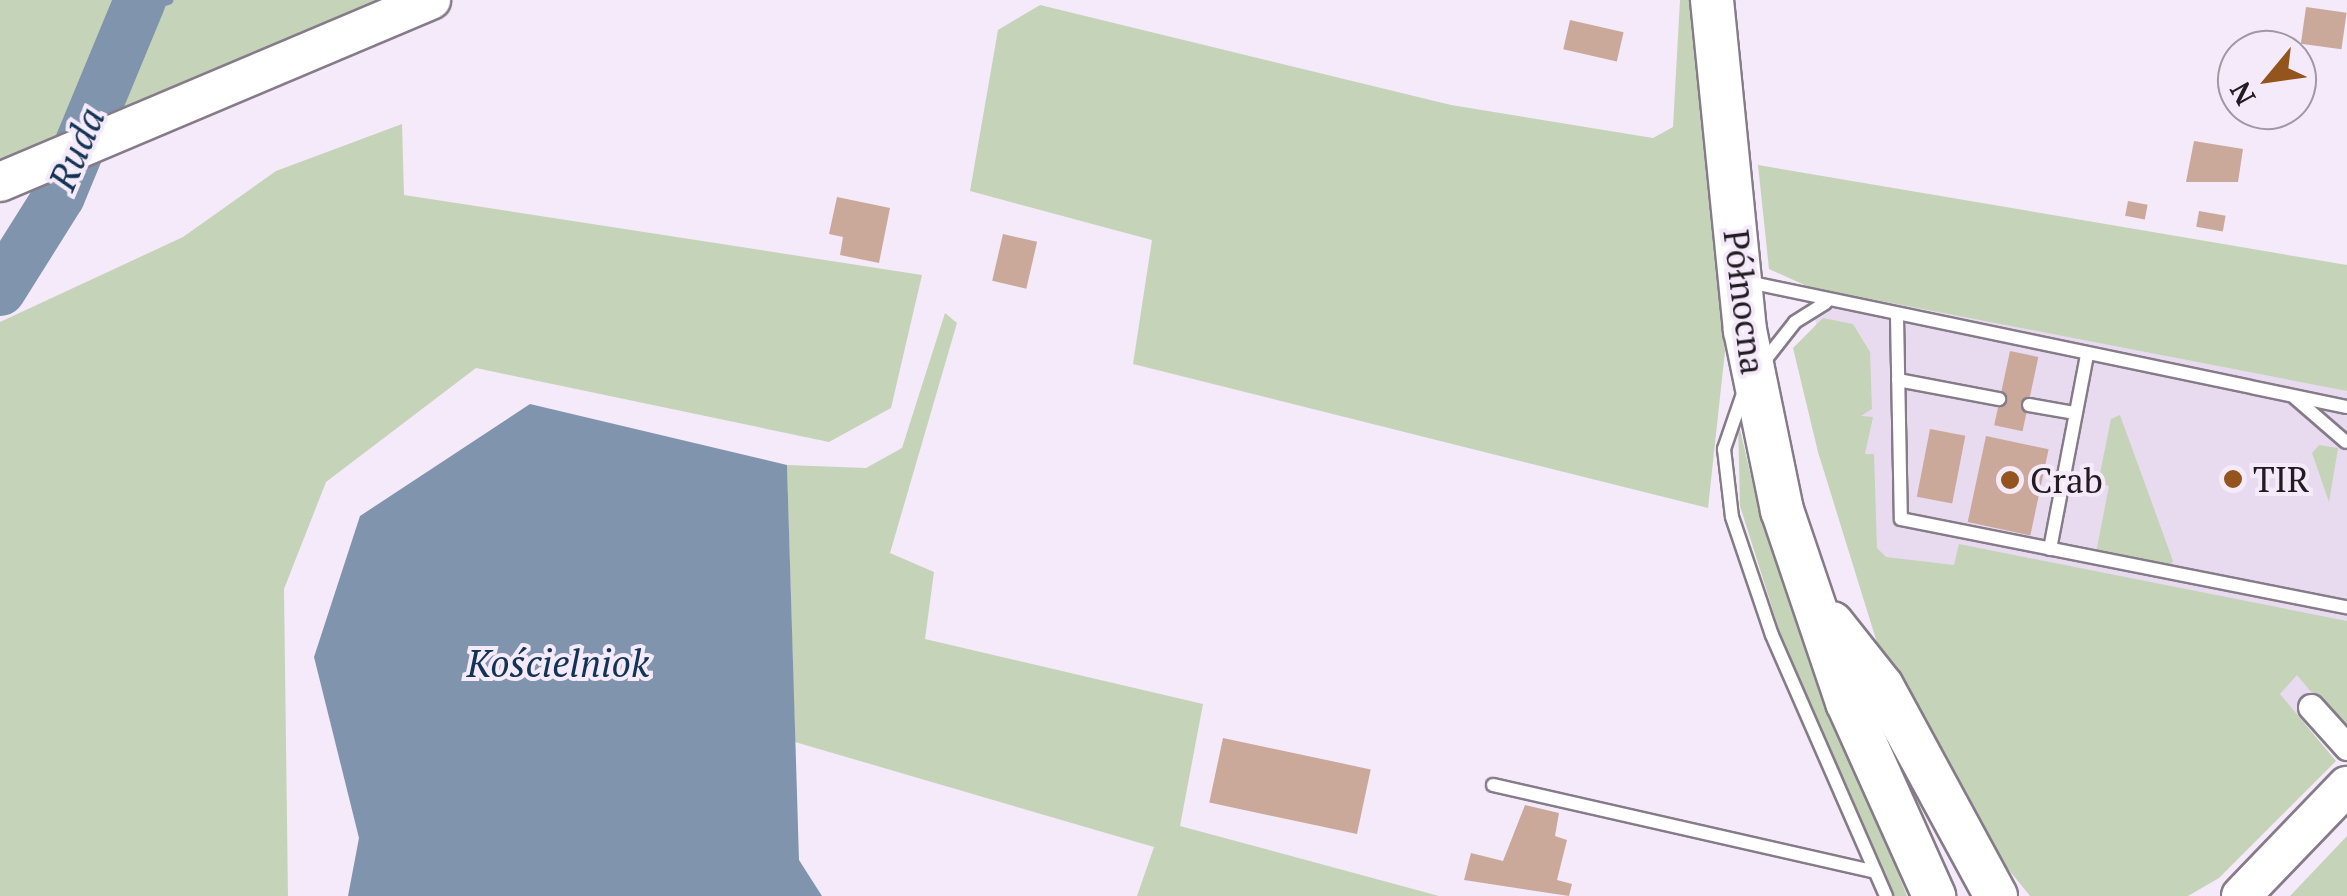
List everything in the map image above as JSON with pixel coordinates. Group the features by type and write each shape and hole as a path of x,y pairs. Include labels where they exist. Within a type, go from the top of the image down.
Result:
{"main road":[{"path":"0,182 431,0"},
{"name":"Północna","path":"1712,0 1753,377 1812,596 1934,896"},
{"name":"Północna","path":"1812,596 1882,686 1996,896"},
{"path":"2241,895 2347,786"}],"street":[{"path":"2311,707 2347,747"}],"lane":[{"path":"1740,281 1826,303 2347,407"},
{"path":"1826,303 1795,322 1753,377 1724,450 1732,517 1772,635 1886,896"},
{"path":"1897,317 1901,519 2347,607"},
{"path":"2050,549 2086,355"},
{"path":"1898,380 1999,399"},
{"path":"2292,396 2346,442"},
{"path":"2029,404 2076,413"},
{"path":"1494,785 1876,872"}],"shaded area":[{"path":"1805,278 2347,375 2347,705 2323,727 1921,637 1874,561"}],"green space":[{"path":"0,0 389,0 0,168"},
{"path":"1680,0 1697,0 1725,351 1708,508 1133,364 1152,240 970,191 998,30 1040,5 1451,105 1653,138 1673,127"},
{"path":"402,124 404,195 922,275 891,408 829,442 476,368 326,482 284,589 288,896 0,896 0,322 183,237 276,171"},
{"path":"1758,165 2347,265 2347,391 1809,287 1769,269"},
{"path":"945,313 957,323 890,553 934,572 925,639 1203,704 1180,826 1439,896 1137,896 1154,847 795,742 787,465 866,468 902,448"},
{"path":"1823,318 1853,324 1870,352 1872,409 1861,416 1873,417 1865,454 1874,454 1877,548 1886,557 1954,565 1959,544 2347,621 2347,736 2297,675 2280,694 2336,761 2219,878 2188,896 2030,896 1971,823 1878,646 1818,452 1793,348"},
{"path":"2120,415 2173,561 2170,566 2096,553 2109,486 2098,483 2111,419"},
{"path":"1738,421 1761,519 1907,896 1894,896 1781,636 1740,506"},
{"path":"2319,445 2338,448 2329,502 2312,453"},
{"path":"2347,836 2347,896 2290,896"}],"water":[{"name":"Kościelniok","path":"530,404 787,465 799,860 822,896 348,896 359,838 314,657 360,516"}],"building":[{"path":"2306,7 2347,13 2341,49 2317,46 2317,30 2303,30"},
{"path":"1570,20 1624,32 1617,62 1563,49"},
{"path":"2194,141 2243,149 2238,182 2186,182"},
{"path":"837,197 890,208 879,263 840,255 843,237 829,234"},
{"path":"2128,201 2148,205 2145,220 2125,216"},
{"path":"2199,211 2226,216 2223,231 2196,227"},
{"path":"1003,234 1037,242 1026,289 992,281"},
{"path":"2010,351 2038,357 2023,431 1994,425"},
{"path":"1930,429 1965,436 1952,504 1917,497"},
{"name":"Crab","path":"1986,436 2049,449 2030,535 1968,522"},
{"path":"1223,738 1371,769 1357,834 1209,803"},
{"path":"1525,805 1559,813 1555,836 1567,840 1557,880 1572,884 1569,896 1464,880 1471,853 1503,861"}],"waterway":[{"name":"Ruda","path":"0,290 59,196 140,0"},
{"path":"137,10 168,0"}],"place":[{"name":"TIR","path":"2233,479"},
{"name":"Crab","path":"2010,480"}]}
